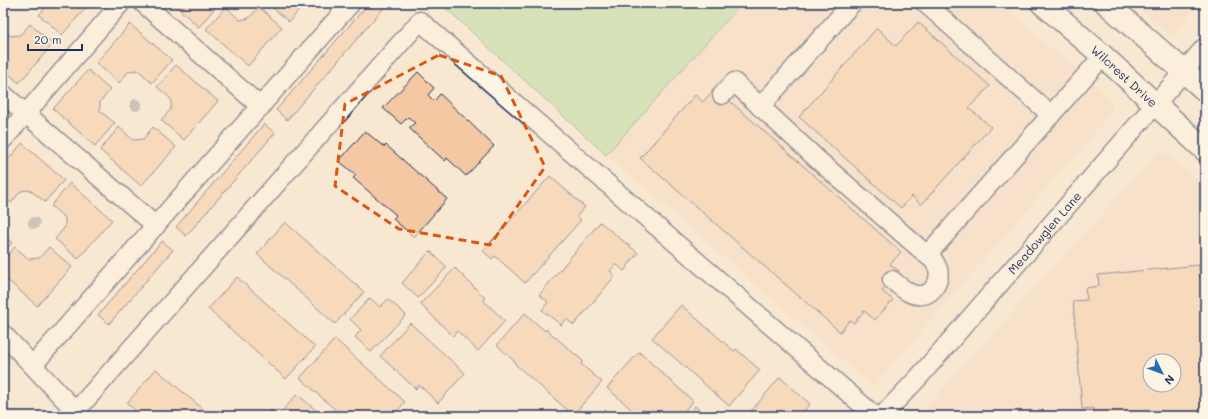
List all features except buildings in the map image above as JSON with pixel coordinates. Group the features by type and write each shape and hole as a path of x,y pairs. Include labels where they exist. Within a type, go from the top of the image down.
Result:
{"main road":[{"name":"Wilcrest Drive","path":"1042,3 1103,56 1205,150"},
{"path":"1106,3 1205,90"}],"street":[{"path":"3,140 120,3"},
{"path":"143,3 261,107"},
{"path":"33,365 351,3"},
{"path":"760,107 852,3"},
{"path":"925,3 1051,114"},
{"path":"3,334 78,413 104,379 420,21 875,416"},
{"name":"Meadowglen Lane","path":"882,416 923,372 1155,104 1185,72 1205,47"},
{"path":"927,255 1103,56"},
{"path":"722,95 734,82 818,160 934,261 938,269 939,278 936,285 930,292 921,295 910,293 892,280"},
{"path":"3,94 156,226"}],"highlighted area":[{"path":"439,55 501,76 545,167 490,245 399,229 335,186 345,104"}],"shaded area":[{"path":"742,3 999,3 1108,96 1113,103 1112,113 873,387 606,155"},
{"path":"1133,3 1200,3 1171,36"},
{"path":"1161,149 1205,186 1205,416 919,415"}],"green space":[{"path":"440,3 742,3 606,155"}]}
